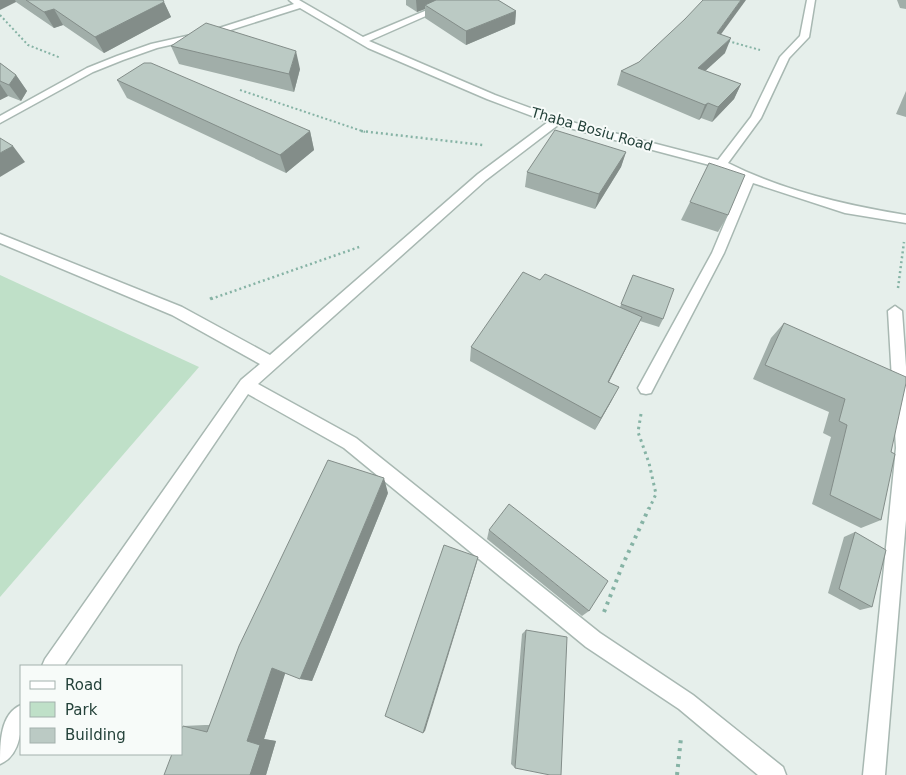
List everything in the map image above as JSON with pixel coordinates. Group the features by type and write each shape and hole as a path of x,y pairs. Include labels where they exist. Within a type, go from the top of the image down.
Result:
{"street":[{"path":"362,41 458,0"},
{"path":"721,164 756,118 785,57 804,37 811,0"},
{"path":"0,120 90,70 154,46 215,32 297,2"},
{"name":"Thaba Bosiu Road","path":"297,2 362,41 490,96 556,121 721,164 749,178 845,209 906,219"},
{"path":"53,665 246,386 421,230 513,152 556,121"},
{"path":"646,388 718,253 749,178"},
{"path":"0,238 177,311 272,363"},
{"path":"874,775 904,448 895,311"},
{"path":"246,386 350,443 593,640 686,702 775,775"},
{"path":"0,752 20,717"}],"path":[{"path":"0,15 28,44 90,70"},
{"path":"722,39 785,57"},
{"path":"240,90 367,133 470,142 513,152"},
{"path":"895,311 906,219"},
{"path":"177,311 364,245"},
{"path":"593,640 623,564 656,494 649,463 638,432 646,388"}],"green space":[{"path":"0,275 199,367 0,597"}],"building":[{"path":"26,0 163,0 164,2 95,37 54,9 44,12"},
{"path":"436,0 498,0 516,11 466,31 425,5"},
{"path":"703,0 741,0 717,33 731,38 698,68 741,84 718,107 708,103 705,105 621,71 639,62"},
{"path":"206,23 296,51 289,74 171,46"},
{"path":"0,63 16,75 9,85 0,81"},
{"path":"144,63 151,63 310,131 280,155 117,80"},
{"path":"555,130 626,152 599,194 527,172"},
{"path":"0,138 13,146 0,153"},
{"path":"709,163 745,175 728,215 690,202"},
{"path":"523,272 540,280 545,274 642,317 608,382 619,387 601,418 471,347"},
{"path":"633,275 674,289 663,319 621,304"},
{"path":"784,323 906,377 891,452 895,454 881,520 830,495 847,425 839,421 845,399 765,365"},
{"path":"328,460 384,478 300,679 272,668 247,741 260,745 250,775 164,775 172,755 182,755 183,726 207,732 239,646"},
{"path":"509,504 608,581 589,611 489,530"},
{"path":"855,532 886,550 872,607 839,589"},
{"path":"444,545 478,557 423,733 385,716"},
{"path":"526,630 567,637 561,775 550,775 515,768"}]}
